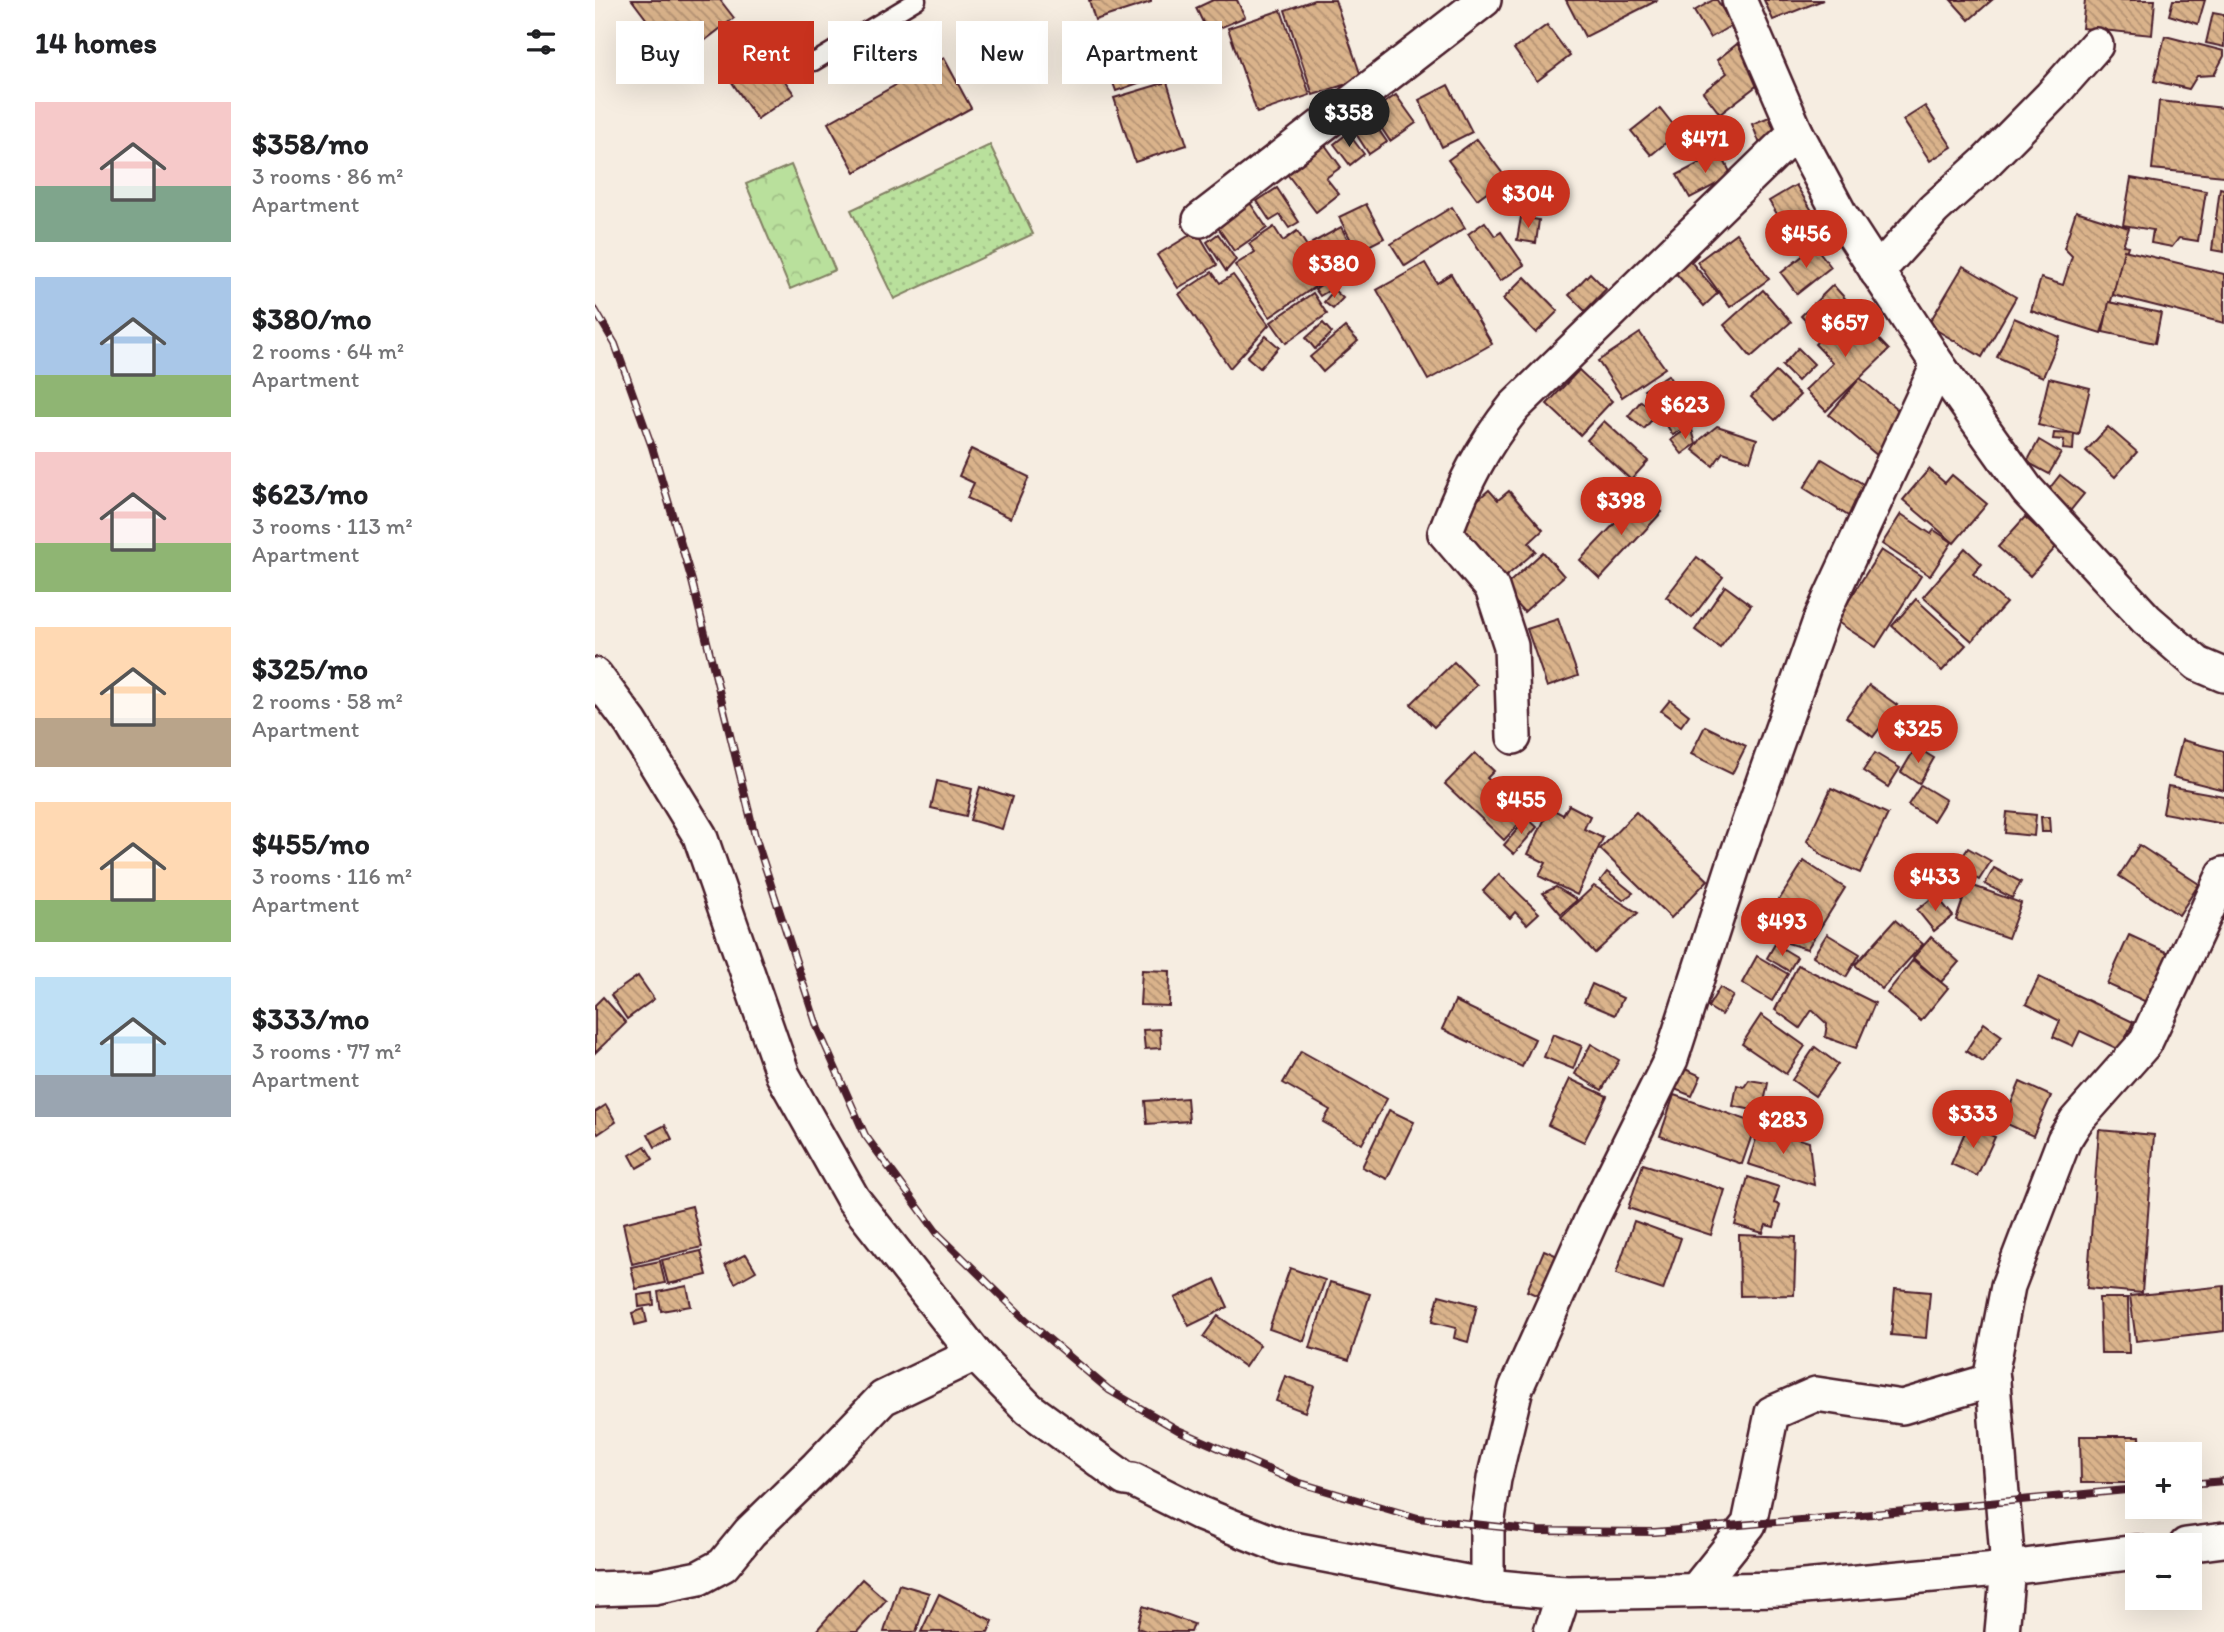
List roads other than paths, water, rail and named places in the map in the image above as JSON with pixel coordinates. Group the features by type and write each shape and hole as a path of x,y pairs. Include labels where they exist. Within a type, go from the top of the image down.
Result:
{"street":[{"path":"1200,220 1484,0"},
{"path":"1739,0 1796,132 1840,214 1938,365 2027,490 2146,619 2198,664 2224,675"},
{"path":"1877,272 1934,209 1985,163 2051,96 2096,45"},
{"path":"1514,737 1511,646 1492,587 1445,533 1462,488 1496,429 1514,407 1796,132"},
{"path":"1487,1586 1487,1525 1494,1479 1516,1388 1593,1216 1671,1059 1734,864 1821,618 1938,365"},
{"path":"595,675 631,723 700,836 783,1075 853,1199 975,1354 1029,1409 1125,1479 1133,1480 1201,1514 1283,1547 1487,1586 1564,1593 1782,1588 2008,1568 2125,1553"},
{"path":"2003,1632 2008,1568 1992,1370 2008,1286 2059,1151 2076,1121 2145,1043 2224,874"},
{"path":"595,1589 654,1587 699,1578 723,1564 750,1532 883,1398 975,1354"},
{"path":"1696,1590 1749,1524 1772,1413 1815,1394 1902,1406 1993,1380"},
{"path":"2202,1543 2224,1540"},
{"path":"1551,1632 1564,1593"}],"lane":[{"path":"814,62 917,0"}],"railway":[{"path":"595,310 615,344 652,447 692,581 755,836 818,1029 865,1135 938,1234 1025,1319 1109,1390 1178,1430 1297,1482 1418,1518 1538,1531 1655,1532 2125,1490"},
{"path":"2202,1483 2224,1481"}]}
